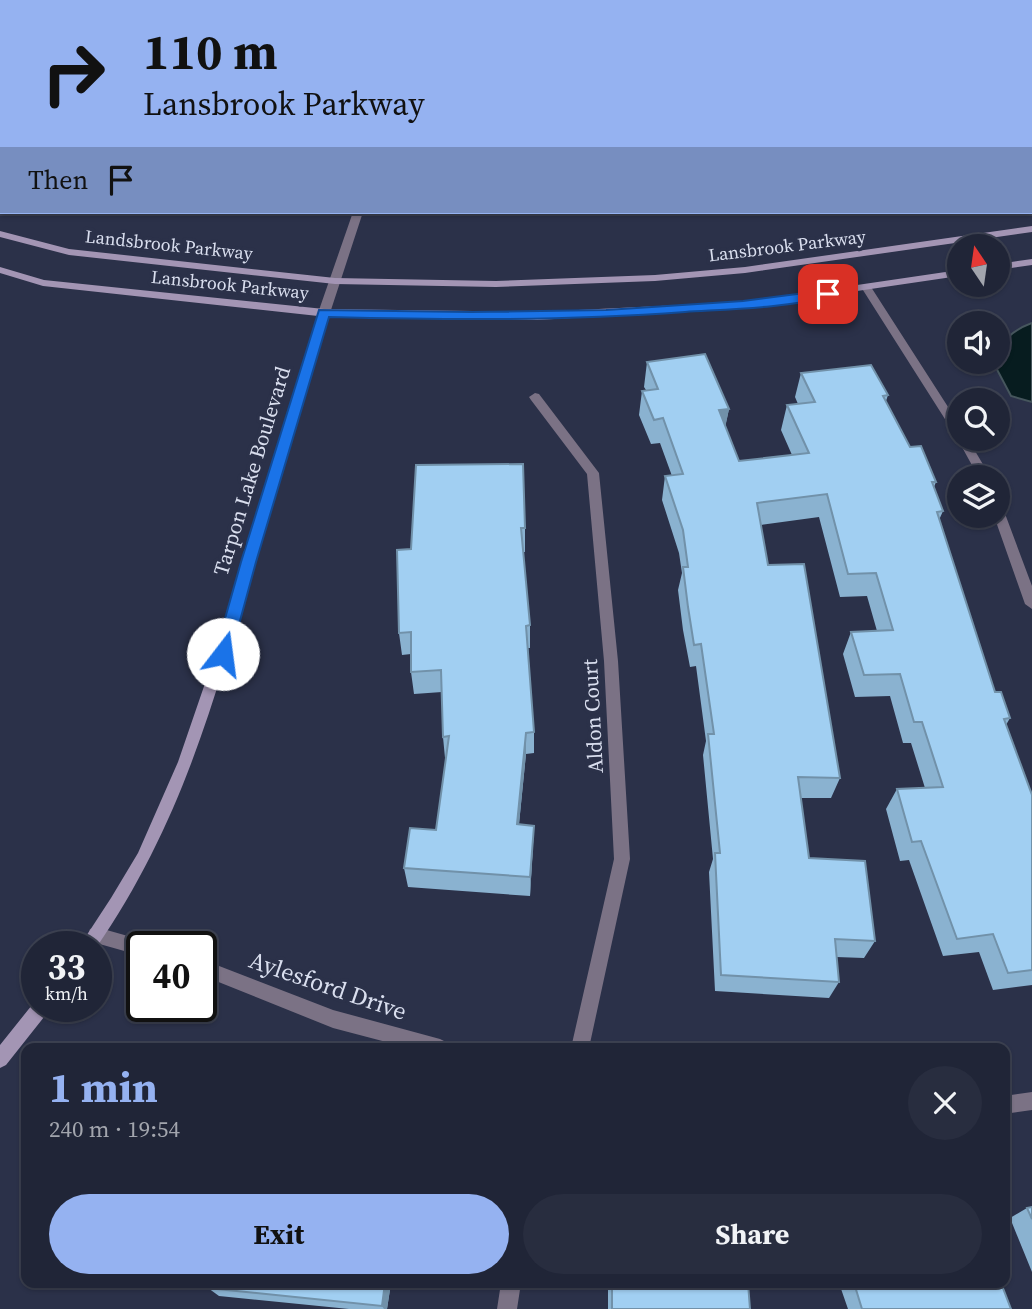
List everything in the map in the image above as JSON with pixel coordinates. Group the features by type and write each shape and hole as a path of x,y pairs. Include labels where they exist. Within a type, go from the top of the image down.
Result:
{"street":[{"path":"324,313 357,214"},
{"name":"Lansbrook Parkway","path":"335,281 496,284 654,278 819,261 1032,229"},
{"name":"Landsbrook Parkway","path":"0,234 69,252 335,281"},
{"path":"1010,265 1032,262"},
{"name":"Lansbrook Parkway","path":"0,270 43,283 324,313 471,316 606,314 743,304 947,275"},
{"path":"866,287 947,415"},
{"name":"Tarpon Lake Boulevard","path":"98,931 150,850 187,759 223,654 252,548 324,313"},
{"name":"Aldon Court","path":"535,397 593,473 611,661 622,859 581,1043"},
{"path":"1004,528 1032,604"},
{"name":"Aylesford Drive","path":"217,973 333,1019 422,1043"},
{"path":"0,1059 29,1022"},
{"path":"1010,1104 1032,1101"},
{"path":"507,1309 510,1288"}],"shaded area":[{"path":"1032,323 1032,402 1011,396 1010,388 1007,388 999,374 1010,374 1010,336"}],"building":[{"path":"705,354 729,409 719,410 739,461 809,453 787,405 815,402 801,373 871,365 888,395 883,396 910,447 921,446 936,482 932,482 943,511 937,512 995,692 1001,692 1010,718 1004,719 1032,795 1032,970 1008,973 993,934 957,939 921,841 912,842 897,789 943,787 922,722 914,722 900,674 864,675 851,632 893,630 876,573 848,574 827,494 757,503 768,565 804,564 840,778 798,777 809,858 865,861 875,941 835,939 839,982 721,975 715,853 720,853 708,734 714,734 701,644 694,645 688,607 683,567 688,567 683,530 665,476 683,474 663,418 654,420 642,391 658,389 647,362"},
{"path":"523,464 525,528 521,528 530,625 526,626 534,732 526,733 517,824 534,826 530,877 404,868 410,828 436,830 449,736 443,737 441,670 411,672 411,632 399,633 397,550 411,549 416,465"},
{"path":"208,1288 384,1288 382,1306"},
{"path":"612,1288 748,1288 750,1309 612,1309"},
{"path":"856,1288 1003,1288 1011,1309 862,1309"}],"route":[{"path":"223,654 248,562 324,313 471,316 606,314 743,304 828,294"}]}
